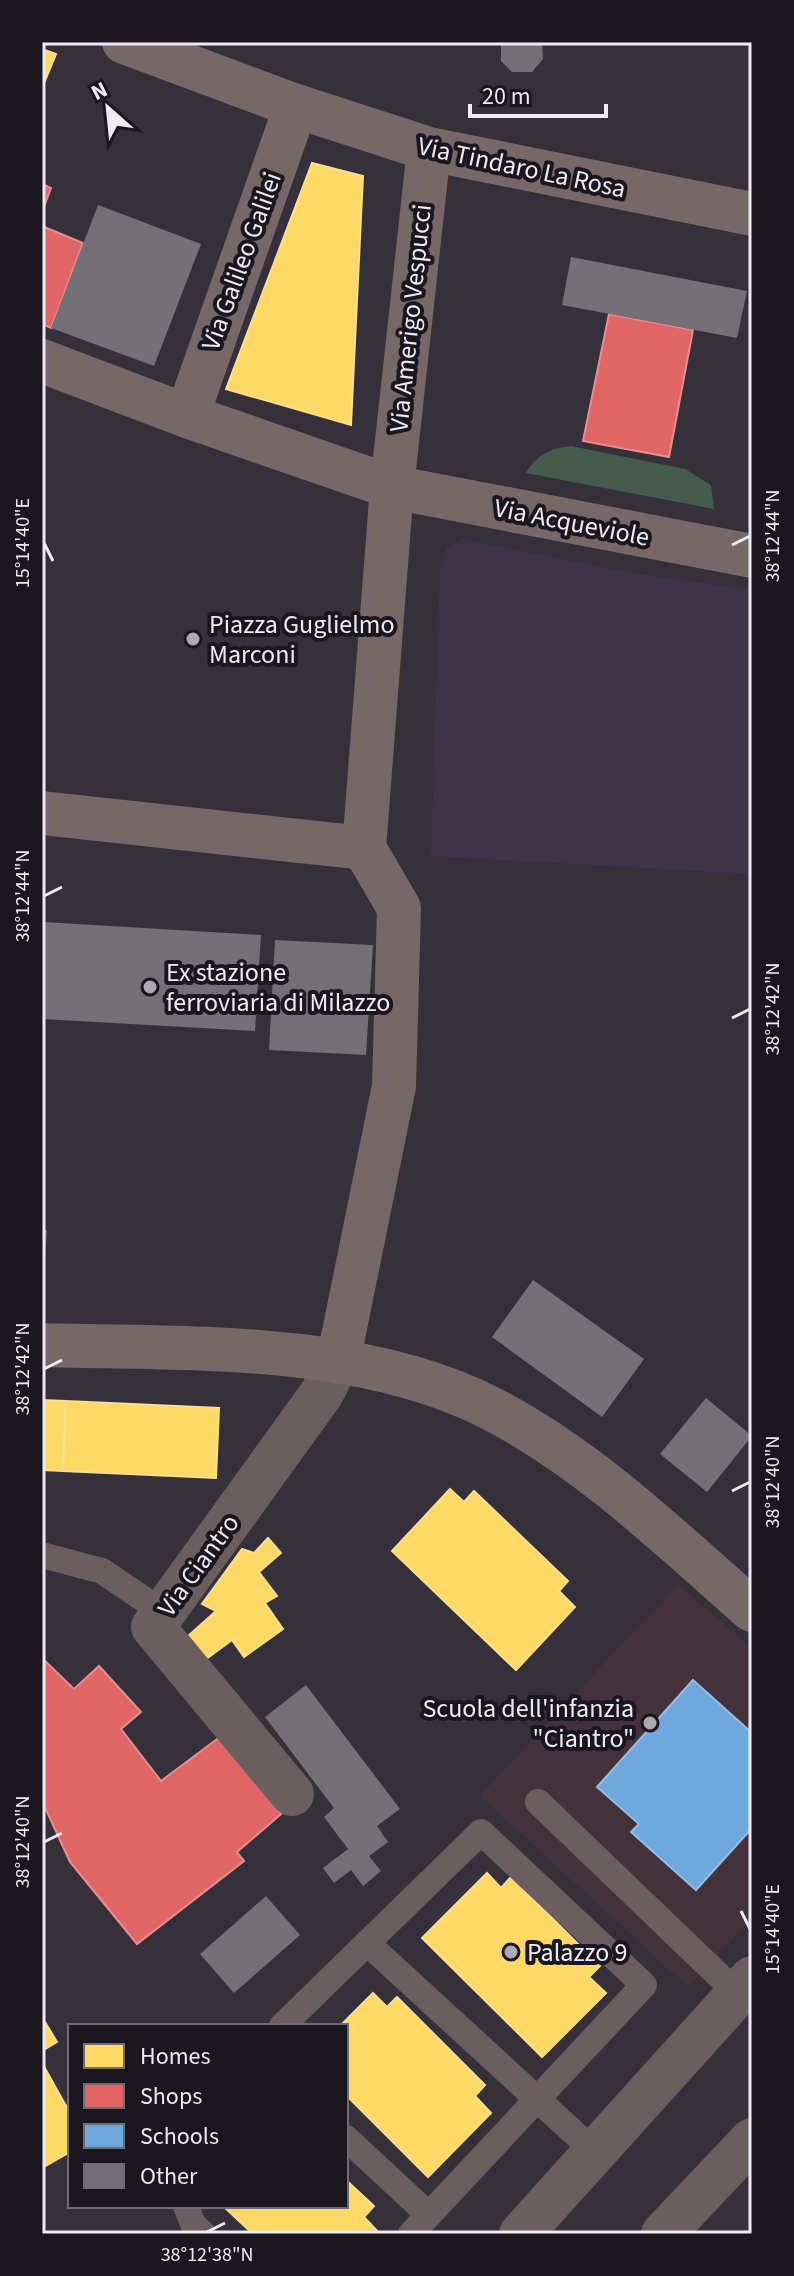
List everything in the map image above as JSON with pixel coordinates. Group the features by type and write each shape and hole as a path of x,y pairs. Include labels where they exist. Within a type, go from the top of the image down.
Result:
{"street":[{"name":"Via Tindaro La Rosa","path":"124,42 296,106 429,149 752,214"},
{"name":"Via Galileo Galilei","path":"187,416 296,106"},
{"name":"Via Amerigo Vespucci","path":"364,848 392,487 429,149"},
{"name":"Via Acqueviole","path":"42,361 187,416 392,487 752,556"},
{"path":"42,813 364,848 399,908 394,1086 338,1362"},
{"path":"42,1345 211,1350 338,1362 423,1381 494,1410 612,1488 752,1610"},
{"name":"Via Ciantro","path":"292,1794 153,1627 322,1393 338,1362"},
{"path":"543,2226 596,2153 745,1986"},
{"path":"663,2234 752,2140"}],"lane":[{"path":"42,1555 102,1571 164,1613"},
{"path":"538,1802 745,1986"},
{"path":"284,2024 481,1832 644,1985 411,2234"},
{"path":"367,1943 596,2153"},
{"path":"348,2140 429,2215"},
{"path":"187,2208 193,2224 203,2234"}],"shaded area":[{"path":"462,539 633,573 752,590 752,874 431,856 440,569 447,548"},
{"name":"Scuola dell'infanzia \"Ciantro\"","path":"678,1584 752,1649 752,1919 688,1987 480,1796"}],"green space":[{"path":"571,446 685,469 711,485 714,509 526,473 534,461 545,454"}],"building: Homes":[{"path":"42,49 56,54 42,88"},
{"path":"312,163 363,176 351,425 226,389"},
{"path":"42,1400 66,1401 63,1471 42,1470"},
{"path":"66,1401 219,1408 216,1478 63,1471"},
{"path":"450,1489 464,1502 474,1491 568,1581 559,1591 575,1607 516,1670 392,1551"},
{"path":"268,1538 281,1553 259,1572 277,1596 265,1603 283,1629 244,1657 232,1640 206,1659 188,1636 216,1611 202,1604 242,1549 254,1553"},
{"name":"Palazzo 9","path":"487,1873 501,1888 511,1877 600,1966 589,1977 606,1993 542,2057 422,1938"},
{"path":"373,1993 387,2007 397,1997 485,2085 475,2096 491,2113 428,2177 348,2097 348,2024 342,2024"},
{"path":"42,2017 57,2042 42,2051"},
{"path":"42,2063 68,2105 68,2153 42,2168"},
{"path":"348,2182 374,2206 364,2217 380,2234 253,2234 225,2208 348,2208"}],"building: Shops":[{"path":"42,184 51,188 42,212"},
{"path":"42,226 83,243 51,328 42,324"},
{"path":"609,314 693,330 669,457 583,441"},
{"path":"44,1660 74,1689 99,1666 141,1712 121,1729 161,1781 220,1737 281,1814 237,1852 244,1861 137,1944 70,1862 42,1801"}],"building: Schools":[{"path":"693,1680 752,1733 752,1828 696,1890 631,1832 639,1824 597,1787"}],"building: Other":[{"path":"501,42 542,42 543,59 532,72 512,72 501,61"},
{"path":"98,205 201,244 154,366 51,328"},
{"path":"571,257 747,291 737,338 562,305"},
{"name":"Ex stazione ferroviaria di Milazzo","path":"44,922 261,935 255,1031 42,1019"},
{"path":"275,940 373,945 366,1055 269,1050"},
{"path":"42,1229 47,1230 44,1273 42,1273"},
{"path":"533,1280 644,1359 602,1417 492,1337"},
{"path":"706,1398 752,1436 707,1492 660,1454"},
{"path":"306,1685 400,1809 377,1826 388,1842 369,1856 381,1871 363,1886 351,1870 334,1883 323,1868 348,1849 324,1817 334,1808 265,1717"},
{"path":"266,1896 300,1935 234,1993 200,1954"}],"place":[{"name":"Piazza Guglielmo Marconi","path":"193,639"},
{"name":"Ex stazione ferroviaria di Milazzo","path":"150,987"},
{"name":"Scuola dell'infanzia \"Ciantro\"","path":"650,1723"},
{"name":"Palazzo 9","path":"511,1952"}]}
